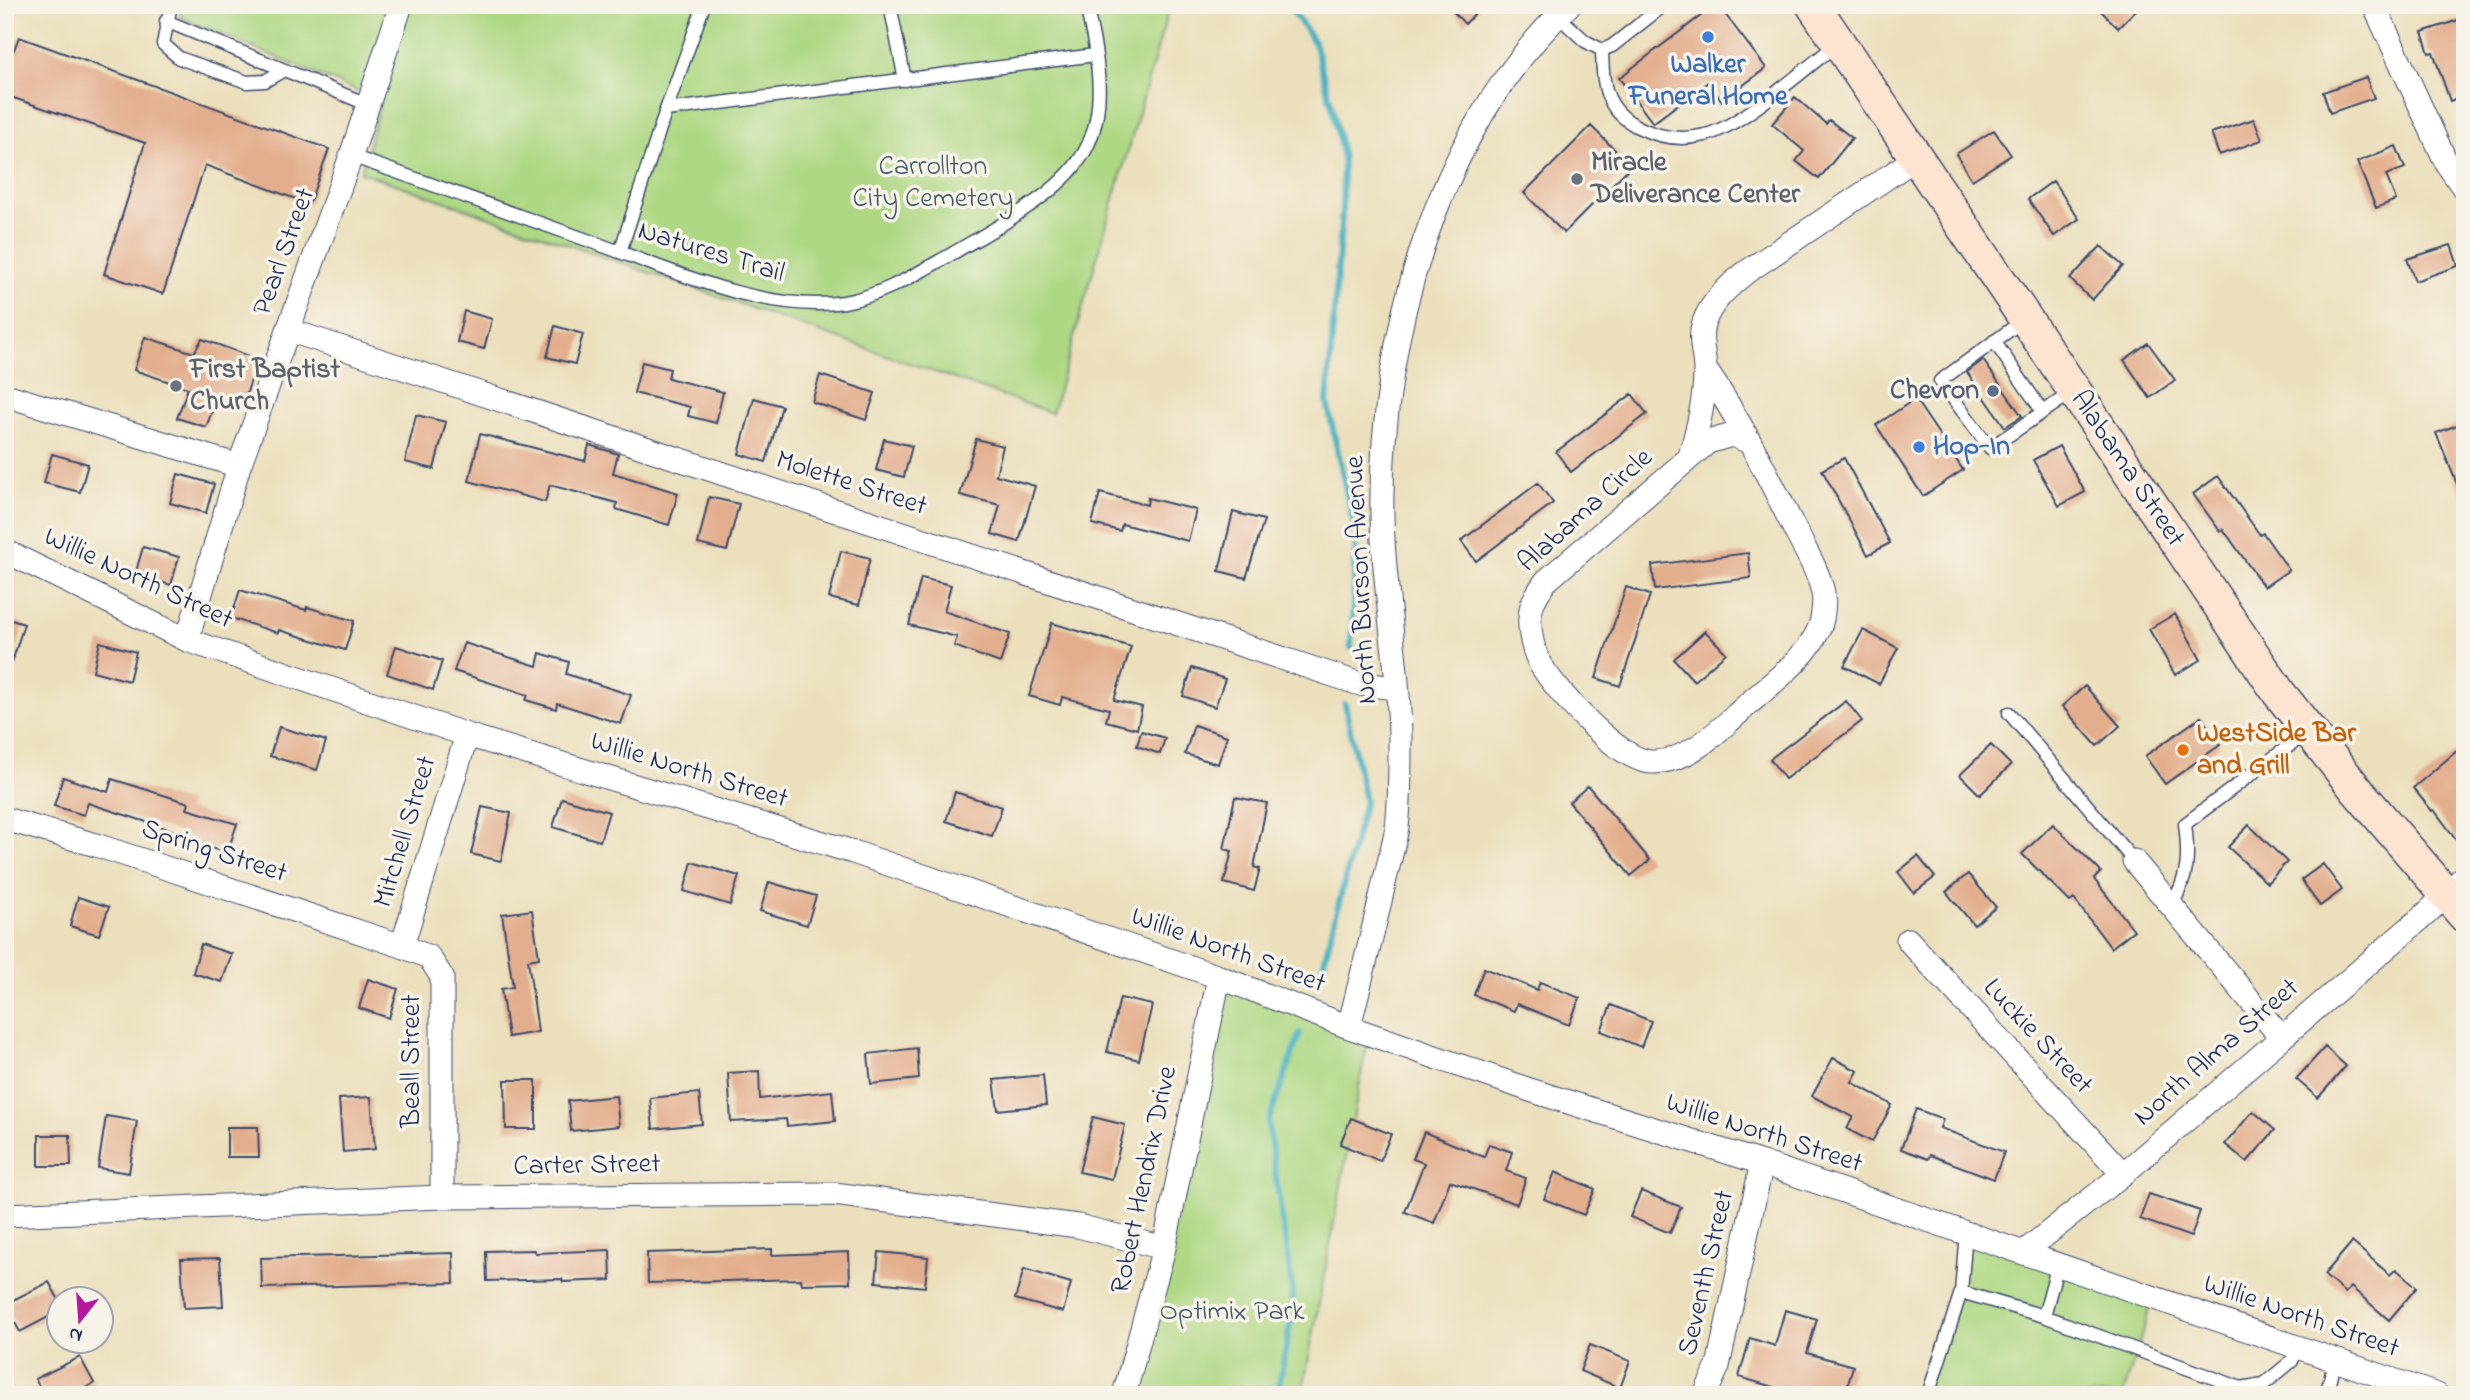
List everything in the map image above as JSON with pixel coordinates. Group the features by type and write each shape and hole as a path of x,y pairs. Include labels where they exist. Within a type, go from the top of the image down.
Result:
{"main road":[{"name":"Alabama Street","path":"1813,5 2279,693 2356,789 2459,895"}],"street":[{"name":"Pearl Street","path":"187,640 239,466 351,156 401,5"},
{"path":"2374,5 2447,164 2465,190"},
{"name":"North Burson Avenue","path":"1349,1027 1397,826 1400,750 1382,515 1383,450 1401,324 1430,228 1469,140 1490,101 1519,59 1563,10"},
{"name":"Alabama Circle","path":"1690,456 1702,409 1705,369 1701,338 1704,321 1722,293 1745,273 1916,158"},
{"name":"Molette Street","path":"288,330 1360,684 1397,688"},
{"name":"Alabama Circle","path":"1705,369 1748,441 1784,508 1824,594 1821,622 1807,649 1724,725 1681,758 1651,763 1627,754 1608,740 1563,693 1540,664 1531,637 1529,615 1533,598 1546,581 1708,442 1721,436 1732,435 1748,441"},
{"path":"5,395 239,466"},
{"name":"Willie North Street","path":"5,551 187,640 467,735 853,852 1219,977 1349,1027 1530,1090 1762,1163 2437,1395"},
{"name":"Mitchell Street","path":"402,946 467,735"},
{"name":"Spring Street","path":"5,819 108,849 402,946"},
{"path":"2134,861 2280,1036"},
{"name":"North Alma Street","path":"2024,1252 2123,1174 2280,1036 2427,913 2459,895"},
{"name":"Luckie Street","path":"1908,940 2123,1174"},
{"name":"Beall Street","path":"402,946 429,957 442,977 442,1197"},
{"name":"Robert Hendrix Drive","path":"1124,1395 1164,1248 1219,977"},
{"name":"Seventh Street","path":"1705,1395 1718,1366 1762,1163"},
{"name":"Carter Street","path":"5,1215 442,1197 834,1194 1078,1226 1164,1248"}],"lane":[{"path":"171,5 163,44 179,58 247,82 265,82 284,70"},
{"path":"620,252 666,110 704,5"},
{"path":"890,5 905,80"},
{"name":"Natures Trail","path":"351,156 689,277 759,298 797,304 845,302 890,289 1001,226 1051,190 1075,166 1093,138 1099,108 1095,55 1086,5"},
{"path":"1563,10 1585,41 1602,50 1612,46 1664,5"},
{"path":"166,21 369,104"},
{"path":"1602,50 1603,82 1611,104 1626,121 1652,135 1674,139 1707,135 1740,118 1838,43"},
{"path":"666,110 1095,55"},
{"path":"2025,318 1940,381 1990,448 2074,391"},
{"path":"1994,341 2043,412"},
{"path":"2009,713 2134,861"},
{"path":"2171,906 2180,890 2188,863 2185,824 2309,731"},
{"path":"1928,1395 1961,1292 1966,1232"},
{"path":"2044,1316 2058,1264"},
{"path":"1961,1292 2044,1316 2241,1388 2264,1384 2292,1361 2298,1347"},
{"path":"2326,1395 2335,1359"}],"green space":[{"name":"Carrollton City Cemetery","path":"183,5 1170,5 1052,413 361,172 381,101 180,17"},
{"name":"Optimix Park","path":"1219,977 1369,1033 1302,1395 1124,1395"},
{"path":"1972,1235 2153,1298 2123,1395 1920,1395"}],"building":[{"path":"1447,5 1483,5 1465,24"},
{"name":"Walker Funeral Home","path":"1718,5 1766,68 1722,101 1708,82 1653,123 1619,78"},
{"path":"2095,5 2141,5 2118,28"},
{"path":"2465,18 2465,96 2450,101 2433,52 2429,53 2422,32"},
{"path":"19,37 329,149 309,204 205,165 163,294 104,274 145,143 5,95 5,72"},
{"path":"2366,77 2374,98 2330,113 2323,92"},
{"path":"1795,97 1826,124 1829,120 1852,138 1819,179 1796,161 1804,151 1772,124"},
{"path":"2254,119 2262,140 2219,155 2211,133"},
{"name":"Miracle Deliverance Center","path":"1591,126 1631,166 1564,233 1524,193"},
{"path":"1994,130 2011,155 1972,180 1956,154"},
{"path":"2396,146 2405,168 2386,175 2396,200 2376,208 2357,162"},
{"path":"2053,181 2079,219 2054,236 2028,199"},
{"path":"2451,245 2458,266 2415,281 2407,259"},
{"path":"2101,246 2123,266 2092,300 2070,279"},
{"path":"464,311 492,319 484,349 457,342"},
{"path":"555,326 583,334 575,364 547,357"},
{"path":"145,337 194,353 202,339 258,359 243,404 218,396 206,427 177,418 188,388 134,370"},
{"path":"2148,343 2175,380 2150,398 2124,360"},
{"name":"Chevron","path":"1983,360 2022,416 2005,427 1967,372"},
{"path":"642,362 670,369 668,378 723,392 716,423 688,416 690,407 634,393"},
{"path":"820,375 875,393 866,420 812,402"},
{"path":"1632,394 1647,414 1571,472 1556,452"},
{"path":"754,398 782,406 766,462 739,454"},
{"name":"Hop-In","path":"1915,399 1963,470 1923,496 1876,425"},
{"path":"416,415 446,422 434,469 405,462"},
{"path":"2465,422 2465,501 2464,501 2436,433"},
{"path":"480,434 585,461 589,445 618,454 613,473 678,493 669,525 616,509 617,503 550,485 545,502 469,481"},
{"path":"884,439 912,446 904,477 876,470"},
{"path":"976,439 1003,446 996,475 1035,486 1019,542 992,534 1000,505 960,495"},
{"path":"2059,446 2085,492 2059,506 2033,460"},
{"path":"52,454 88,464 80,492 44,483"},
{"path":"1844,458 1890,543 1868,555 1822,470"},
{"path":"178,474 214,484 206,513 170,503"},
{"path":"2218,476 2289,570 2264,587 2223,529 2220,531 2193,494"},
{"path":"1538,483 1553,503 1476,561 1461,541"},
{"path":"1100,493 1147,505 1148,498 1196,510 1188,541 1122,524 1120,531 1092,524"},
{"path":"709,497 739,504 727,551 698,544"},
{"path":"1233,512 1264,520 1246,578 1219,571"},
{"path":"143,547 179,557 171,585 135,575"},
{"path":"841,551 870,558 859,605 829,598"},
{"path":"1748,553 1751,578 1655,590 1652,565"},
{"path":"921,578 951,585 944,611 1010,634 1000,663 954,646 957,637 909,625"},
{"path":"1626,587 1650,595 1620,686 1596,678"},
{"path":"240,590 354,621 345,650 231,618"},
{"path":"2175,614 2201,660 2175,675 2149,629"},
{"path":"5,618 24,624 9,672 5,672"},
{"path":"1052,623 1131,647 1114,700 1142,707 1137,729 1106,721 1109,709 1062,697 1060,705 1029,696"},
{"path":"1863,630 1898,648 1879,684 1844,666"},
{"path":"1705,631 1726,653 1694,681 1674,659"},
{"path":"100,642 136,652 129,681 93,671"},
{"path":"464,643 537,666 540,653 569,662 566,674 631,695 621,724 557,703 556,709 526,700 528,695 454,671"},
{"path":"396,646 442,661 433,690 387,674"},
{"path":"1192,668 1225,679 1215,707 1183,696"},
{"path":"2085,686 2120,726 2097,746 2062,706"},
{"path":"1846,701 1862,721 1785,779 1770,759"},
{"name":"WestSide Bar and Grill","path":"2201,717 2220,745 2165,784 2145,756"},
{"path":"1194,725 1227,736 1218,764 1185,754"},
{"path":"279,727 326,741 317,770 270,756"},
{"path":"1141,731 1165,738 1160,754 1137,746"},
{"path":"2465,744 2465,851 2434,810 2432,811 2413,788"},
{"path":"1991,745 2011,765 1980,795 1960,775"},
{"path":"63,777 108,792 112,779 189,803 187,809 237,824 227,853 198,844 199,839 88,803 84,815 54,806"},
{"path":"1588,786 1650,860 1631,876 1569,802"},
{"path":"955,792 1002,807 992,836 946,821"},
{"path":"1235,797 1267,803 1254,867 1260,869 1254,891 1224,883 1232,851 1224,849"},
{"path":"562,798 609,812 600,841 553,827"},
{"path":"482,807 511,813 501,861 471,854"},
{"path":"2053,824 2101,872 2094,879 2134,930 2111,948 2074,899 2070,902 2022,854"},
{"path":"2249,825 2287,862 2267,883 2228,847"},
{"path":"1918,856 1935,877 1914,893 1898,872"},
{"path":"692,862 739,876 730,905 684,891"},
{"path":"2323,864 2342,890 2320,906 2301,880"},
{"path":"1968,874 1996,907 1974,925 1946,892"},
{"path":"769,882 816,896 807,925 760,911"},
{"path":"78,897 109,907 99,935 70,926"},
{"path":"532,910 539,958 528,960 538,1032 508,1037 501,989 513,987 502,914"},
{"path":"201,944 232,954 222,982 193,973"},
{"path":"1484,968 1537,990 1540,982 1580,998 1569,1025 1517,1004 1514,1011 1474,995"},
{"path":"368,979 398,989 389,1018 359,1008"},
{"path":"1120,998 1152,1005 1139,1060 1107,1052"},
{"path":"1611,1005 1651,1021 1641,1047 1601,1031"},
{"path":"2325,1047 2346,1066 2318,1098 2296,1079"},
{"path":"917,1048 919,1079 871,1084 868,1054"},
{"path":"1833,1058 1858,1071 1852,1082 1892,1105 1872,1142 1847,1129 1853,1117 1812,1096"},
{"path":"759,1071 760,1099 832,1091 835,1121 787,1126 786,1119 731,1122 728,1073"},
{"path":"1043,1075 1046,1105 998,1110 994,1080"},
{"path":"505,1080 536,1080 536,1129 506,1129"},
{"path":"699,1093 702,1124 653,1129 650,1098"},
{"path":"616,1096 619,1126 571,1131 568,1101"},
{"path":"371,1097 375,1149 343,1152 339,1099"},
{"path":"1916,1109 1943,1119 1940,1128 2004,1152 1994,1179 1930,1155 1928,1159 1901,1149"},
{"path":"2253,1111 2275,1130 2247,1162 2225,1144"},
{"path":"106,1116 137,1121 129,1173 98,1168"},
{"path":"1093,1117 1125,1125 1112,1179 1079,1172"},
{"path":"1351,1118 1391,1134 1380,1161 1340,1144"},
{"path":"227,1127 258,1127 259,1157 227,1157"},
{"path":"1424,1132 1484,1157 1489,1144 1512,1152 1506,1171 1526,1178 1517,1204 1450,1181 1434,1223 1405,1212 1424,1163 1413,1159"},
{"path":"39,1135 70,1135 71,1166 39,1166"},
{"path":"1555,1172 1595,1189 1584,1215 1544,1199"},
{"path":"1641,1191 1681,1207 1670,1233 1630,1217"},
{"path":"2149,1194 2200,1211 2191,1237 2140,1219"},
{"path":"2352,1242 2390,1275 2396,1269 2417,1287 2389,1320 2351,1287 2345,1293 2324,1275"},
{"path":"772,1249 772,1255 849,1252 850,1283 802,1284 801,1279 648,1283 647,1253"},
{"path":"534,1250 535,1253 610,1250 611,1280 487,1281 486,1251"},
{"path":"879,1252 928,1257 925,1287 876,1282"},
{"path":"453,1253 454,1283 262,1288 261,1258"},
{"path":"220,1258 223,1306 184,1308 181,1259"},
{"path":"1024,1269 1071,1283 1063,1312 1015,1299"},
{"path":"49,1282 50,1284 46,1284 46,1318 20,1332 5,1304"},
{"path":"1785,1310 1817,1319 1807,1353 1853,1366 1845,1395 1801,1395 1739,1377 1750,1338 1775,1346"},
{"path":"1590,1345 1630,1361 1620,1388 1580,1371"},
{"path":"80,1357 94,1383 73,1395 44,1395 35,1379"}],"waterway":[{"path":"1289,5 1314,42 1343,158 1342,213 1327,402 1356,536 1351,648"},
{"path":"1319,981 1365,801 1345,704"},
{"path":"1277,1395 1293,1310 1268,1123 1300,1033"}],"place":[{"name":"Walker Funeral Home","path":"1708,37"},
{"name":"Miracle Deliverance Center","path":"1577,179"},
{"name":"First Baptist Church","path":"176,386"},
{"name":"Chevron","path":"1993,391"},
{"name":"Hop-In","path":"1919,447"},
{"name":"WestSide Bar and Grill","path":"2183,750"}]}
